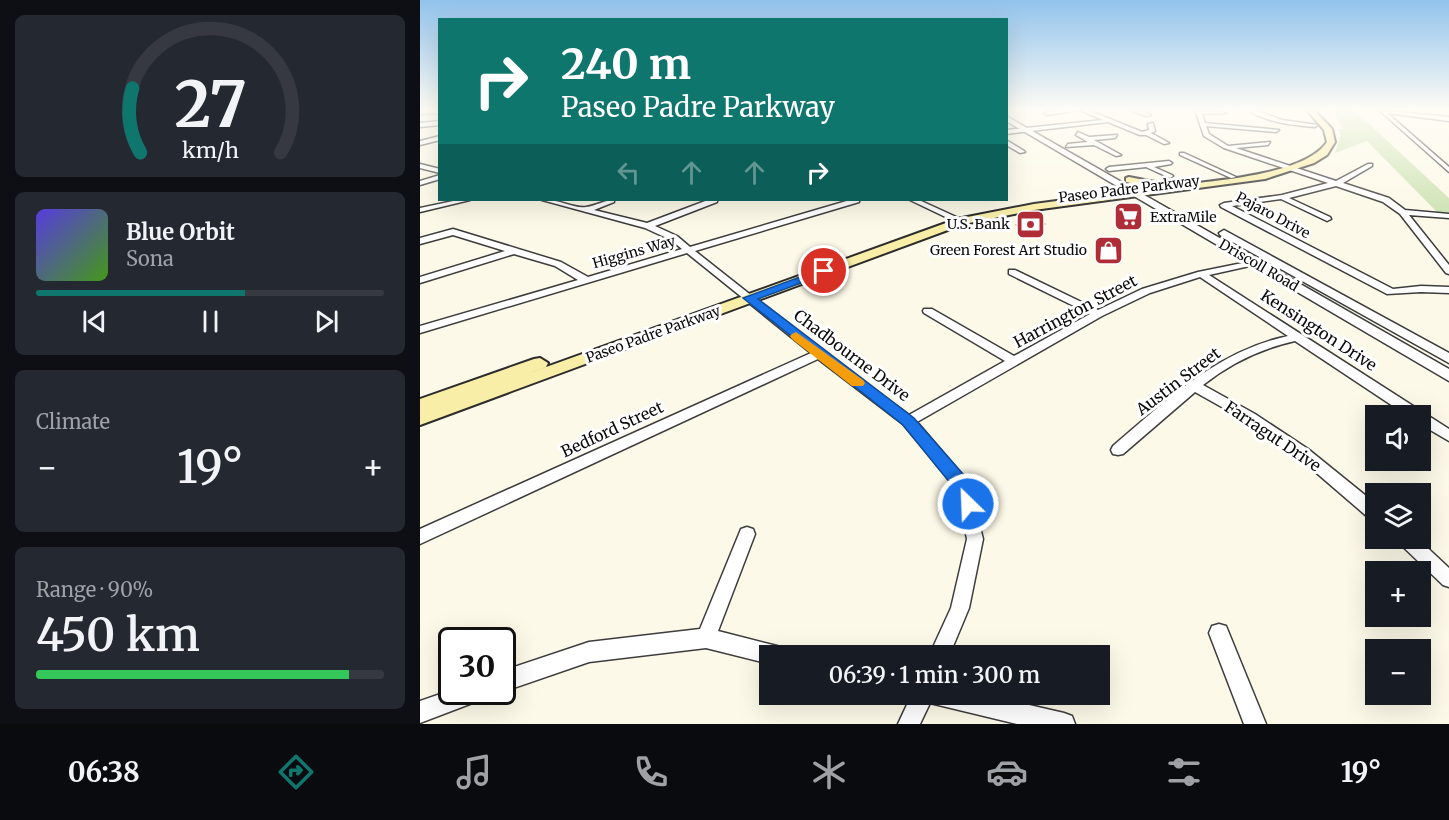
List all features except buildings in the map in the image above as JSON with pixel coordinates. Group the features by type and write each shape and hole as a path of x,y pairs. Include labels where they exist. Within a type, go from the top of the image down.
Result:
{"main road":[{"name":"Paseo Padre Parkway","path":"1140,191 1167,181 1233,177 1288,167 1305,157 1317,144"},
{"name":"Paseo Padre Parkway","path":"420,406 957,219 1043,200 1177,188 1256,178 1321,156 1330,144"},
{"path":"1106,195 1114,187 1114,180"},
{"path":"1106,195 1136,198 1140,191 1167,181"},
{"path":"1164,200 1165,193 1177,188"},
{"name":"Paseo Padre Parkway","path":"420,419 744,295"}],"street":[{"path":"1008,154 1022,152 1009,144"},
{"name":"Driscoll Road","path":"1051,144 1114,180 1164,200 1269,259 1448,370"},
{"name":"Driscoll Road","path":"1064,144 1109,169 1252,262 1448,370"},
{"path":"1068,146 1088,144"},
{"path":"1097,144 1118,155"},
{"path":"1221,144 1386,200 1403,212 1449,271"},
{"path":"1226,147 1260,144"},
{"path":"1419,144 1449,170"},
{"path":"1164,156 1196,152"},
{"path":"1182,154 1233,177"},
{"path":"1438,160 1449,161"},
{"path":"1208,165 1228,162"},
{"path":"1109,169 1169,163"},
{"name":"Pajaro Drive","path":"1370,165 1338,183 1282,197 1224,205 1391,292 1421,289 1449,290"},
{"path":"420,166 438,170"},
{"path":"1148,166 1167,181"},
{"path":"420,183 438,178"},
{"path":"1282,197 1327,219"},
{"path":"420,210 461,201"},
{"name":"Chadbourne Drive","path":"550,201 648,226 675,238 819,354 909,421 964,487 975,539 960,609 944,645"},
{"path":"586,210 608,201"},
{"path":"648,226 711,201"},
{"name":"Higgins Way","path":"420,330 853,201"},
{"path":"916,201 957,219"},
{"path":"1403,212 1449,216"},
{"path":"420,241 453,232 558,264 586,280"},
{"path":"420,280 513,251"},
{"name":"Harrington Street","path":"909,421 1098,314 1146,291 1201,274 1269,259"},
{"path":"1012,272 1098,314"},
{"name":"Kensington Drive","path":"1201,274 1402,405"},
{"path":"928,311 1014,361"},
{"name":"Austin Street","path":"1118,450 1194,386 1230,361 1254,350 1297,337"},
{"name":"Bedford Street","path":"420,537 819,354"},
{"name":"Farragut Drive","path":"1194,386 1250,417 1304,453 1365,505"},
{"name":"Kensington Drive","path":"1431,424 1449,436"},
{"path":"706,638 747,534"},
{"path":"1417,549 1449,579"},
{"path":"1219,633 1255,724"},
{"path":"516,677 589,652 706,638 759,651"},
{"path":"420,712 440,705"},
{"path":"909,724 917,705"},
{"path":"981,705 1064,724"}],"green space":[{"path":"1338,144 1360,144 1335,153"},
{"path":"1370,144 1390,144 1449,198 1449,213 1438,213"}],"slow traffic":[{"path":"796,336 857,383"}],"place":[{"name":"ExtraMile","path":"1129,217"},
{"name":"U.S. Bank","path":"1031,224"},
{"name":"Green Forest Art Studio","path":"1108,250"}],"route":[{"path":"824,271 749,298 909,421 964,487 968,504"}]}
